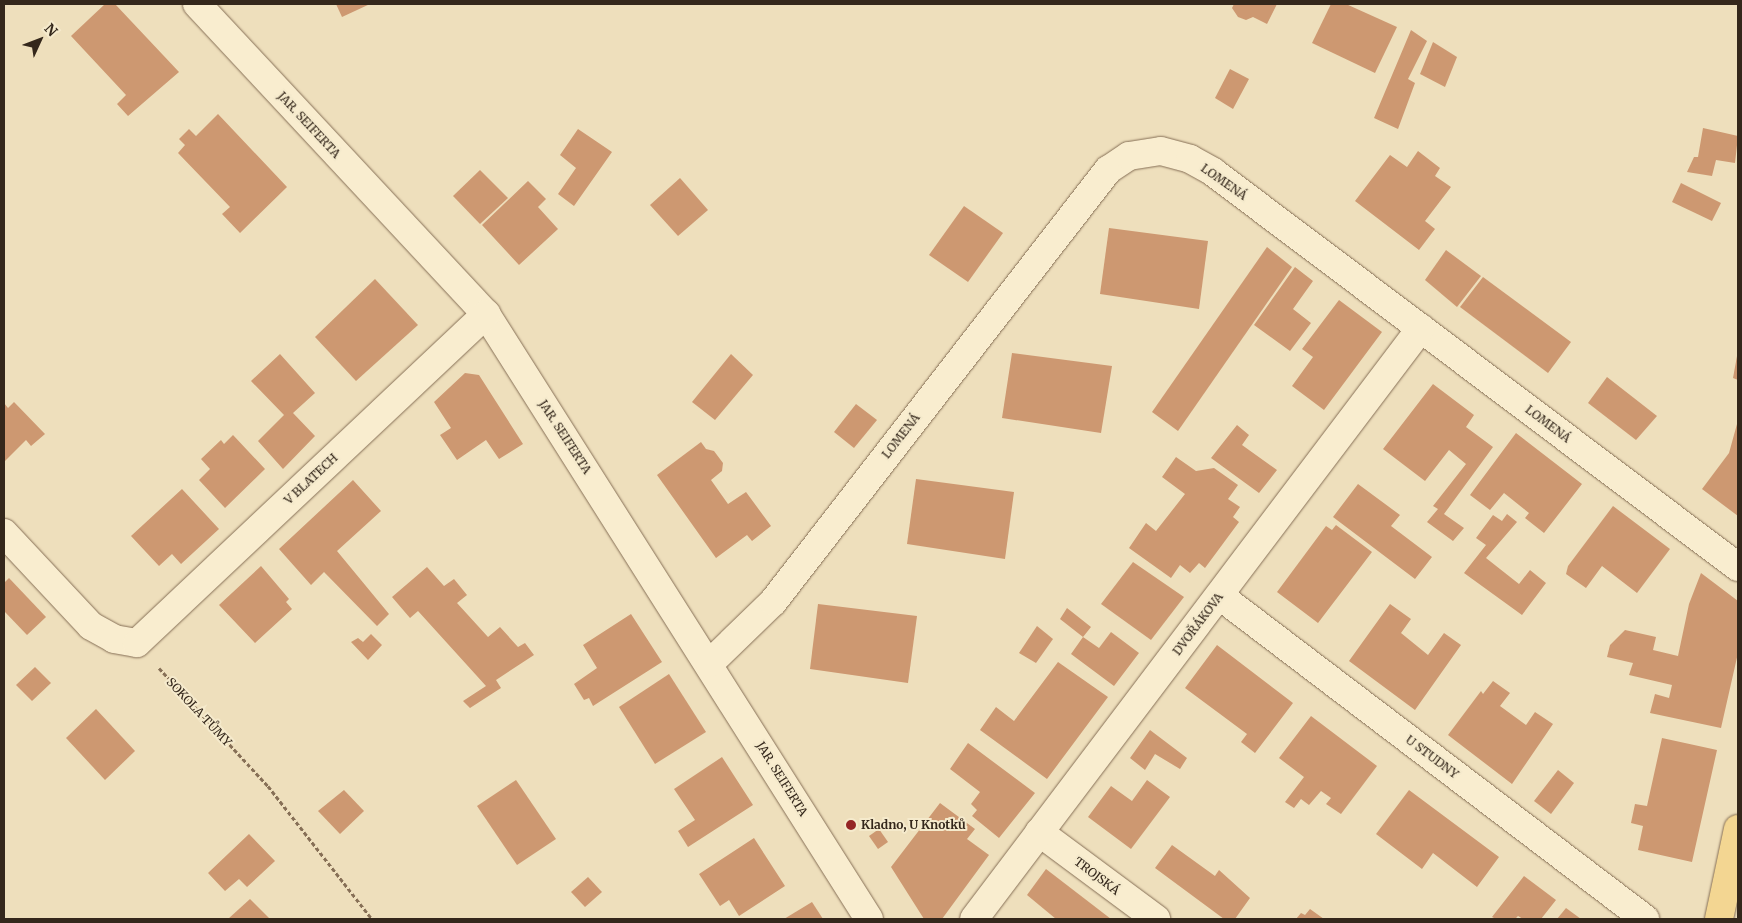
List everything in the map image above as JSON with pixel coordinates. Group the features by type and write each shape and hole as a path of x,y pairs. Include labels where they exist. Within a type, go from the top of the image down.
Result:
{"main road":[{"path":"1719,919 1737,836"}],"street":[{"name":"JAR. SEIFERTA","path":"197,4 486,314 710,663 869,919"},
{"name":"LOMENÁ","path":"710,663 773,602 1108,170 1129,156 1160,151 1190,159 1213,172 1738,567"},
{"name":"V BLATECH","path":"137,643 486,314"},
{"name":"DVOŘÁKOVA","path":"974,919 1421,328"},
{"path":"4,533 91,626 114,639 137,643"},
{"name":"U STUDNY","path":"1220,596 1645,919"},
{"name":"TROJSKÁ","path":"1039,832 1156,919"}],"path":[{"name":"SOKOLA TŮMY","path":"137,643 268,786 372,919"}],"building":[{"path":"105,4 115,4 179,72 128,116 117,104 126,95 71,36"},
{"path":"336,4 370,4 342,17"},
{"path":"1234,4 1277,4 1267,24 1253,17 1246,20 1238,17 1232,8"},
{"path":"1331,4 1346,4 1397,27 1375,73 1312,43"},
{"path":"1411,30 1427,41 1408,79 1415,83 1398,129 1374,118"},
{"path":"1433,42 1457,57 1445,87 1420,74"},
{"path":"1230,69 1249,79 1233,109 1215,98"},
{"path":"218,114 287,187 240,233 222,214 230,207 178,153 185,145 179,139 189,129 196,136"},
{"path":"1703,128 1738,136 1735,163 1716,160 1712,176 1687,172 1694,157 1698,157"},
{"path":"578,129 612,152 574,206 558,194 576,168 560,155"},
{"path":"1418,151 1440,168 1435,176 1451,187 1425,221 1435,229 1419,250 1355,201 1390,155 1407,167"},
{"path":"480,170 508,198 480,224 453,196"},
{"path":"680,178 708,210 678,236 650,205"},
{"path":"528,181 546,199 538,207 558,229 519,265 482,225"},
{"path":"1681,183 1721,203 1712,221 1672,202"},
{"path":"964,206 1003,233 968,282 929,255"},
{"path":"1109,228 1208,241 1199,309 1100,294"},
{"path":"1267,247 1292,267 1178,431 1152,412"},
{"path":"1446,250 1481,276 1457,307 1425,280"},
{"path":"1295,267 1313,281 1293,309 1311,323 1290,351 1254,325"},
{"path":"1483,277 1571,342 1548,373 1460,307"},
{"path":"375,279 418,325 356,381 315,337"},
{"path":"1339,300 1382,332 1324,410 1292,386 1313,357 1302,349"},
{"path":"1012,353 1112,366 1101,433 1002,418"},
{"path":"280,354 315,393 293,413 315,436 283,469 258,441 284,415 251,381"},
{"path":"731,354 753,375 715,420 692,402"},
{"path":"1738,356 1738,380 1733,378"},
{"path":"465,373 479,375 523,444 499,459 486,440 457,460 440,435 451,428 434,402"},
{"path":"1607,377 1657,416 1636,440 1588,403"},
{"path":"1433,384 1474,415 1466,427 1493,447 1444,514 1464,528 1453,541 1427,522 1438,509 1433,506 1466,464 1449,450 1425,481 1383,449"},
{"path":"14,402 45,434 31,446 26,440 4,462 4,403 8,408"},
{"path":"856,404 877,420 854,448 834,432"},
{"path":"1737,424 1738,516 1702,489 1729,453"},
{"path":"1237,425 1249,435 1242,445 1277,470 1259,493 1211,458"},
{"path":"1516,433 1582,484 1544,533 1525,518 1529,513 1504,493 1490,510 1470,495"},
{"path":"233,435 265,469 225,508 199,480 210,469 201,459 221,440 224,444"},
{"path":"701,442 706,449 714,451 723,463 722,471 711,480 728,504 746,492 771,526 752,541 747,535 716,558 657,475"},
{"path":"1176,457 1196,471 1214,468 1238,485 1228,499 1240,507 1233,517 1239,522 1205,568 1199,563 1190,573 1180,565 1171,578 1129,548 1146,523 1156,531 1185,494 1162,477"},
{"path":"916,479 1014,492 1005,559 907,544"},
{"path":"353,480 381,511 337,551 389,614 377,626 324,572 311,585 279,549"},
{"path":"1358,484 1400,515 1391,526 1432,557 1415,579 1333,517"},
{"path":"182,489 219,529 181,564 172,554 159,566 131,536"},
{"path":"1613,506 1670,549 1637,593 1602,566 1586,588 1566,574 1568,566"},
{"path":"1507,514 1517,522 1486,558 1519,584 1530,570 1546,583 1522,615 1464,573 1486,545 1476,538 1493,515 1502,521"},
{"path":"1336,525 1372,552 1318,623 1277,592 1326,526 1332,530"},
{"path":"1133,562 1184,597 1151,640 1101,604"},
{"path":"261,566 289,599 286,602 292,609 255,643 219,605"},
{"path":"427,567 444,586 454,579 467,595 457,603 488,637 500,627 518,647 525,643 534,655 496,680 501,688 470,708 463,701 486,686 418,611 410,618 392,597"},
{"path":"1701,573 1738,601 1738,653 1721,728 1650,713 1655,694 1669,698 1672,685 1629,675 1633,663 1607,657 1610,645 1625,630 1656,637 1653,650 1678,656 1689,604"},
{"path":"9,578 46,617 27,635 4,611 4,583"},
{"path":"818,604 917,616 908,683 810,669"},
{"path":"1390,604 1411,619 1401,633 1428,655 1444,633 1461,645 1415,710 1349,661"},
{"path":"1067,608 1091,627 1083,637 1060,619"},
{"path":"631,614 662,662 593,706 589,698 584,700 574,684 597,668 583,645"},
{"path":"1037,626 1053,639 1036,663 1019,653"},
{"path":"1111,632 1139,653 1114,686 1071,654 1083,637 1099,648"},
{"path":"371,634 382,645 368,660 351,642 358,638 363,642"},
{"path":"1217,645 1293,703 1255,753 1241,742 1247,734 1185,688"},
{"path":"1058,662 1108,697 1047,779 980,730 996,707 1014,721"},
{"path":"35,667 51,683 32,701 16,685"},
{"path":"669,674 706,732 655,764 619,707"},
{"path":"1493,681 1510,693 1500,706 1526,725 1535,712 1553,724 1512,784 1448,735 1481,691 1483,694"},
{"path":"96,709 135,751 105,780 66,738"},
{"path":"1311,716 1377,766 1341,814 1326,804 1331,798 1321,791 1309,805 1301,799 1294,808 1285,802 1304,777 1279,758"},
{"path":"1150,730 1187,758 1180,769 1155,754 1145,770 1130,758"},
{"path":"1662,738 1717,750 1692,862 1638,850 1643,826 1631,823 1635,804 1647,806"},
{"path":"968,743 1035,793 999,838 972,816 977,810 971,804 980,792 950,769"},
{"path":"722,757 753,805 688,847 678,831 695,820 674,789"},
{"path":"1558,770 1574,783 1551,814 1534,801"},
{"path":"516,780 556,839 517,865 477,806"},
{"path":"1147,780 1170,797 1131,849 1088,817 1111,786 1132,801"},
{"path":"344,790 364,811 340,834 318,811"},
{"path":"1409,790 1499,857 1477,887 1433,853 1422,869 1376,834"},
{"path":"940,803 975,829 967,839 989,855 942,919 924,919 891,867"},
{"path":"879,829 888,842 878,849 869,836"},
{"path":"249,834 275,861 247,887 239,879 225,891 208,873"},
{"path":"754,838 785,886 739,916 729,900 720,906 699,874"},
{"path":"1172,845 1215,876 1219,870 1250,898 1235,919 1224,919 1155,868"},
{"path":"1046,869 1111,919 1056,919 1027,895"},
{"path":"1524,876 1556,900 1541,919 1523,919 1518,916 1515,919 1496,919 1492,917"},
{"path":"588,877 602,892 585,907 571,892"},
{"path":"250,899 270,919 228,919"},
{"path":"812,902 823,919 784,919"},
{"path":"1566,908 1581,919 1557,919"},
{"path":"1310,909 1324,919 1296,919 1301,913 1305,915"}],"place":[{"name":"Kladno, U Knotků","path":"851,825"}]}
